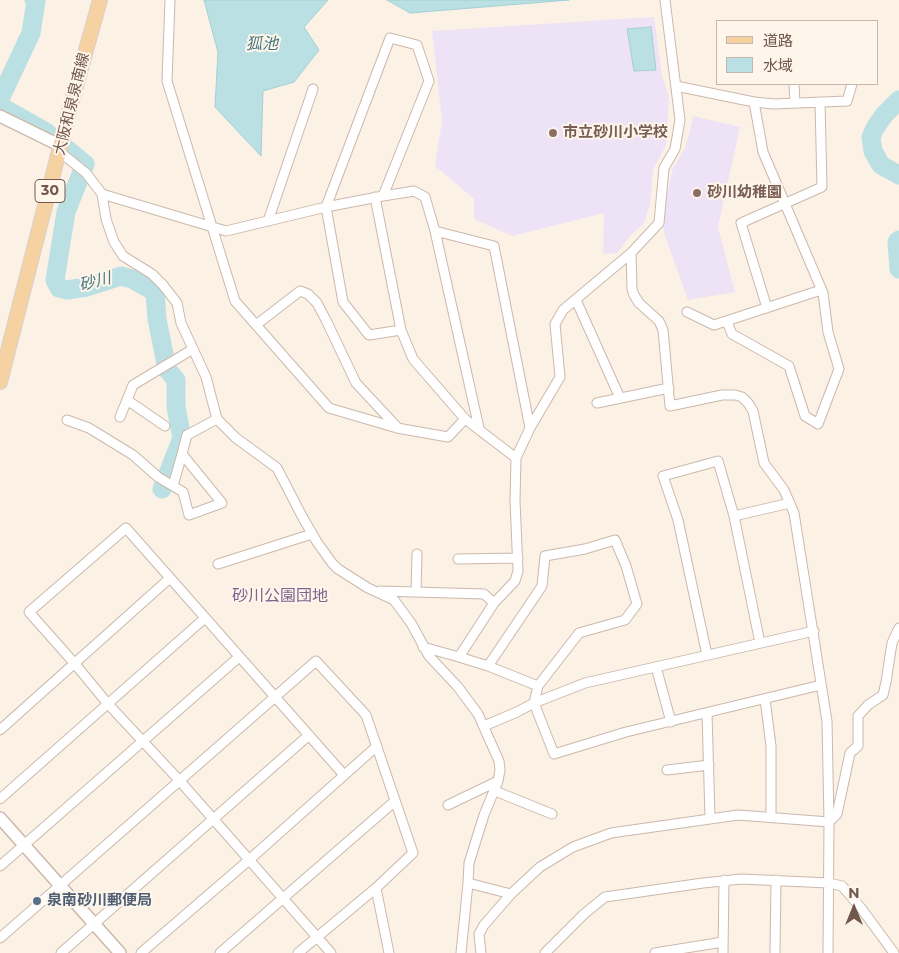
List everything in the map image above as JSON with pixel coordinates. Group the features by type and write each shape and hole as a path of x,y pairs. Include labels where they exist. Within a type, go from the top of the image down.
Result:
{"main road":[{"name":"大阪和泉泉南線","path":"0,382 100,0"}],"street":[{"path":"170,0 167,80 235,301 329,408 397,428 448,437 465,419"},
{"path":"459,657 494,603 515,581 518,571 515,500 516,458 530,428 560,377 555,324 563,310 631,253 659,223 664,168 675,149 680,120 665,0"},
{"path":"401,330 369,335 343,302 326,207 390,38 417,45 429,81 379,197 401,330 412,359 465,419 516,458"},
{"path":"794,85 795,103"},
{"path":"676,86 754,102 774,104 847,101 852,85"},
{"path":"268,221 313,89"},
{"path":"727,322 732,334 789,366 805,416 818,424 839,368 828,332 822,290 763,152 754,102"},
{"path":"767,308 741,223 822,187 820,102"},
{"path":"0,116 60,149 86,173 102,194 106,219 114,242 123,256 152,274 177,303 180,323 206,377 217,418 236,438 277,468 312,534 338,569 368,588 394,600 411,623 423,647 437,666 458,687 478,714 500,770 495,791 484,816 469,863 461,953"},
{"path":"102,194 226,231 326,207 414,191 425,197 435,231 479,428"},
{"path":"435,231 494,246 530,428"},
{"path":"631,253 632,289 634,295 639,303 659,321 663,330 670,406 722,395 742,397 748,403 757,423 764,462 784,490 794,512 814,631 829,745 828,953"},
{"path":"687,312 714,325 822,290"},
{"path":"256,325 300,291 308,294 317,303 356,384 397,428"},
{"path":"576,300 620,398"},
{"path":"120,417 133,385 193,349"},
{"path":"597,403 669,388"},
{"path":"127,400 165,426"},
{"path":"173,486 187,436 217,418"},
{"path":"66,420 89,428 133,456 158,477 183,492 189,514 222,504 182,454"},
{"path":"707,655 678,520 664,476 718,462 734,516 760,643"},
{"path":"734,516 790,503"},
{"path":"331,953 179,780 108,704 29,612 126,528 344,774"},
{"path":"218,564 312,534"},
{"path":"488,666 542,586 545,556 584,549 615,540 626,566 637,604 625,620 579,633 538,686 534,703 554,754 626,732 821,685"},
{"path":"416,592 417,554"},
{"path":"458,559 518,558"},
{"path":"0,730 170,578"},
{"path":"377,591 484,594 494,603"},
{"path":"0,799 205,618"},
{"path":"481,953 479,934 484,925 510,894 540,867 573,847 611,833 738,815 829,822 837,814 850,753 858,746 858,716 868,705 883,695 892,643 899,628"},
{"path":"484,726 534,703 585,683 814,631"},
{"path":"423,647 488,666 538,686"},
{"path":"0,866 239,657"},
{"path":"0,938 316,661 366,715 413,853 376,888 298,953"},
{"path":"656,667 671,722"},
{"path":"765,699 771,746 771,817"},
{"path":"707,713 710,818"},
{"path":"61,953 309,735"},
{"path":"141,953 377,746"},
{"path":"667,770 709,765"},
{"path":"448,805 498,780"},
{"path":"495,791 552,814"},
{"path":"220,953 395,801"},
{"path":"0,818 120,953"},
{"path":"545,953 584,914 606,897 741,879 829,883 842,886 861,908 886,948 894,953"},
{"path":"723,953 724,880"},
{"path":"775,953 776,880"},
{"path":"468,883 510,894"},
{"path":"376,888 389,953"},
{"path":"655,953 724,942"}],"shaded area":[{"name":"市立砂川小学校","path":"654,17 662,76 669,96 666,145 653,170 650,204 644,223 629,237 617,253 603,254 604,213 512,236 474,219 474,199 435,166 442,121 432,31"},
{"name":"砂川幼稚園","path":"693,116 740,127 718,227 735,292 688,300 664,233 662,217 673,168 684,150"}],"water":[{"name":"狐池","path":"204,0 328,0 304,27 319,50 294,82 263,91 261,156 215,107 218,52"},
{"path":"387,0 569,0 410,13"},
{"path":"651,27 656,70 634,71 627,29"}],"waterway":[{"name":"砂川","path":"0,99 31,33 36,1 34,0"},
{"path":"899,100 884,115 871,137 873,151 881,165 899,175"},
{"name":"砂川","path":"0,106 46,132 85,164 66,212 55,280 59,288 67,290 87,287 121,276 132,279 155,292 157,319 167,369 176,380 176,407 182,438 162,489"},
{"path":"899,240 897,242 899,269"}],"place":[{"name":"市立砂川小学校","path":"553,133"},
{"name":"砂川幼稚園","path":"697,193"},
{"name":"泉南砂川郵便局","path":"37,901"}],"district":[{"name":"砂川公園団地","path":"280,596"}]}
